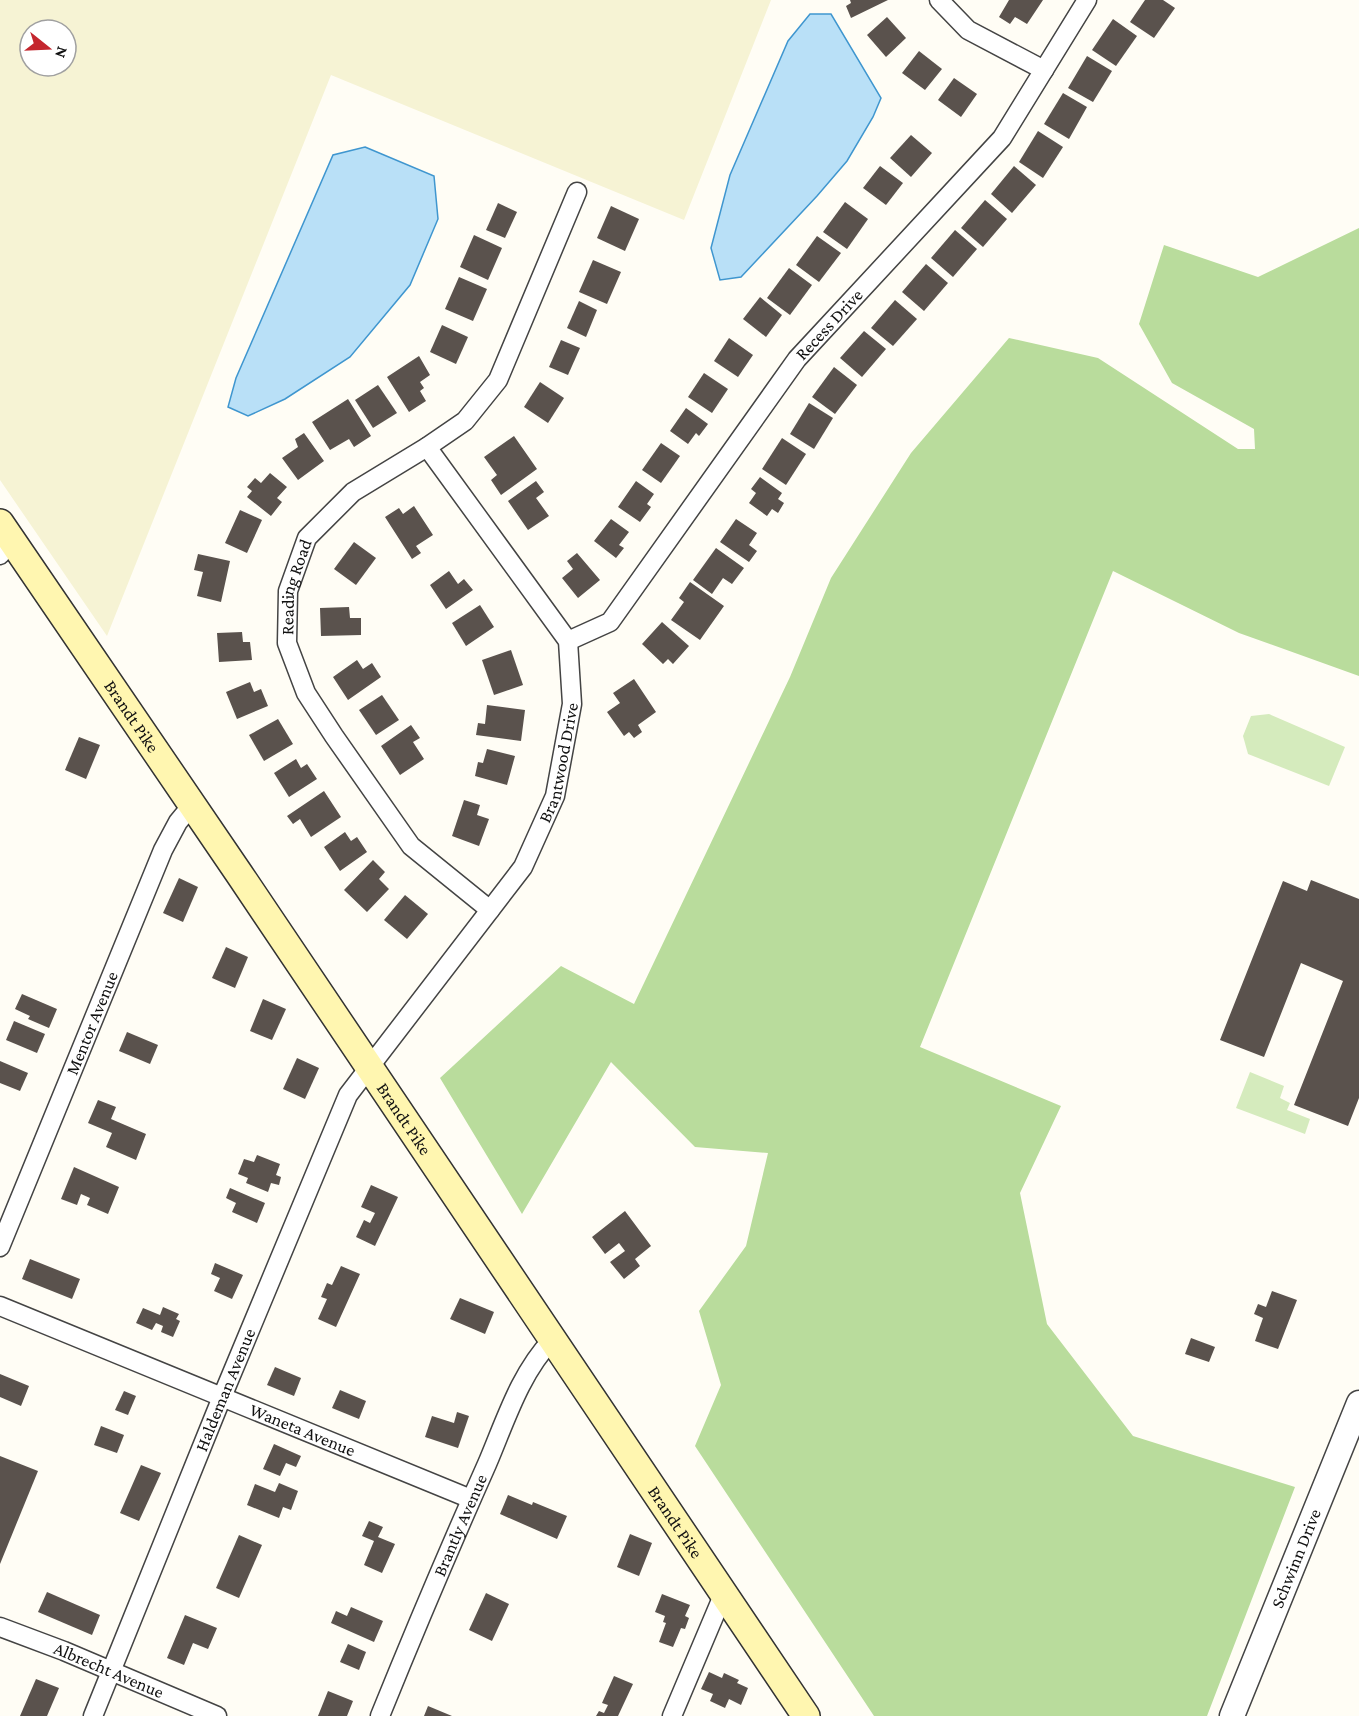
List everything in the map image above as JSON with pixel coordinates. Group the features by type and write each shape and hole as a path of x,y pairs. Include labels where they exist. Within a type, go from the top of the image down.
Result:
{"main road":[{"name":"Brandt Pike","path":"4,539 192,805 806,1716"}],"street":[{"path":"939,0 968,30 1044,70"},
{"name":"Recess Drive","path":"568,641 610,622 797,359 1002,138 1087,0"},
{"name":"Reading Road","path":"490,910 411,846 306,693 287,643 288,591 307,538 352,492 465,421 498,380 577,192"},
{"path":"427,447 568,641"},
{"name":"Brantwood Drive","path":"369,1067 524,867 555,796 572,704 568,641"},
{"name":"Mentor Avenue","path":"0,1247 163,850 178,822 192,805"},
{"name":"Haldeman Avenue","path":"93,1716 222,1397 348,1095 369,1067"},
{"name":"Waneta Avenue","path":"0,1306 471,1499"},
{"name":"Brantly Avenue","path":"380,1716 471,1499 531,1367 552,1340"},
{"name":"Schwinn Drive","path":"1232,1716 1359,1402"},
{"path":"672,1716 724,1593"},
{"name":"Albrecht Avenue","path":"0,1627 217,1716"}],"shaded area":[{"path":"0,0 771,0 684,220 331,75 107,636 0,480"}],"green space":[{"path":"1359,228 1359,676 1239,633 1113,571 920,1047 1061,1106 1020,1193 1047,1324 1133,1436 1295,1487 1207,1716 874,1716 695,1446 721,1385 699,1311 746,1246 768,1153 695,1147 611,1062 522,1214 440,1078 561,966 634,1004 790,677 831,578 911,453 1009,338 1098,358 1238,449 1255,449 1254,429 1172,383 1139,324 1164,245 1258,277"},
{"path":"1269,714 1345,747 1329,786 1248,754 1243,736 1251,716"},
{"path":"1250,1072 1284,1086 1280,1098 1290,1103 1287,1110 1310,1119 1305,1134 1236,1108"}],"water":[{"path":"810,14 831,14 881,98 873,117 847,161 817,196 741,277 720,280 711,248 730,175 788,41"},
{"path":"365,147 434,176 438,219 410,285 350,357 285,399 248,416 228,407 236,378 333,155"}],"building":[{"path":"850,0 888,0 851,18 846,6 851,3"},
{"path":"1009,0 1043,0 1027,24 1015,17 1010,24 999,17"},
{"path":"1145,0 1163,0 1175,8 1154,38 1130,22"},
{"path":"887,17 906,38 886,57 867,35"},
{"path":"1113,19 1137,36 1116,66 1092,50"},
{"path":"919,51 942,69 925,90 902,73"},
{"path":"1087,56 1112,71 1093,102 1068,88"},
{"path":"954,78 977,94 961,117 938,100"},
{"path":"1063,93 1087,107 1069,139 1044,124"},
{"path":"1038,131 1063,147 1043,178 1019,162"},
{"path":"911,135 932,153 911,177 890,158"},
{"path":"880,166 903,183 886,205 863,188"},
{"path":"1014,166 1036,185 1012,213 991,194"},
{"path":"985,200 1007,219 983,247 961,228"},
{"path":"845,202 868,219 847,249 823,232"},
{"path":"498,203 517,212 505,238 486,230"},
{"path":"611,206 639,219 625,251 597,238"},
{"path":"955,230 977,249 953,277 931,258"},
{"path":"474,235 502,248 488,280 460,267"},
{"path":"817,236 841,253 819,282 796,265"},
{"path":"593,260 621,272 607,304 579,292"},
{"path":"926,264 948,283 924,311 902,292"},
{"path":"789,268 812,285 790,315 767,298"},
{"path":"459,277 487,289 473,321 445,309"},
{"path":"760,297 782,315 766,337 743,319"},
{"path":"895,300 917,319 893,346 871,328"},
{"path":"579,301 597,310 586,337 567,328"},
{"path":"442,325 468,337 456,364 430,352"},
{"path":"864,331 886,349 862,377 840,358"},
{"path":"729,338 753,355 738,377 714,361"},
{"path":"561,340 580,348 568,375 549,367"},
{"path":"419,356 430,375 420,382 424,388 420,391 426,401 409,412 387,377"},
{"path":"834,367 857,385 835,414 812,397"},
{"path":"704,373 728,389 712,413 688,397"},
{"path":"540,382 564,398 548,423 524,407"},
{"path":"378,385 397,413 373,428 355,400"},
{"path":"348,399 371,436 354,447 349,439 330,450 312,422"},
{"path":"809,403 833,418 814,449 790,434"},
{"path":"686,408 708,424 699,436 696,433 688,444 670,431"},
{"path":"304,433 324,461 298,480 282,458 298,447 295,439"},
{"path":"514,436 537,469 501,495 491,480 497,475 484,457"},
{"path":"782,438 806,454 786,485 762,469"},
{"path":"661,443 680,456 661,483 642,470"},
{"path":"270,473 287,487 277,498 282,502 271,516 247,497 252,491 247,487 255,478 261,483"},
{"path":"760,477 782,493 778,499 784,503 778,513 772,509 767,516 749,503 756,493 751,489"},
{"path":"536,481 544,492 536,498 549,516 528,530 508,501"},
{"path":"636,481 654,494 647,504 651,507 640,522 618,507"},
{"path":"414,506 433,535 416,546 421,553 412,559 385,517 399,508 403,514"},
{"path":"240,510 262,520 247,553 225,543"},
{"path":"611,519 629,532 619,545 624,548 616,558 594,541"},
{"path":"736,519 757,533 749,545 757,551 749,562 720,542"},
{"path":"354,542 376,558 356,585 334,569"},
{"path":"716,548 744,568 732,584 723,578 712,594 693,580"},
{"path":"577,553 600,580 578,598 562,578 573,569 567,561"},
{"path":"198,554 230,561 221,602 197,596 203,572 194,570"},
{"path":"449,571 458,584 464,579 473,590 446,609 430,585"},
{"path":"690,582 724,606 700,640 671,620 684,602 679,598"},
{"path":"480,605 494,627 466,646 452,623"},
{"path":"349,607 350,618 361,618 361,635 321,636 320,608"},
{"path":"662,622 689,646 673,664 668,659 663,664 642,644"},
{"path":"242,632 243,642 250,642 252,660 219,662 217,633"},
{"path":"511,650 523,685 494,695 482,660"},
{"path":"357,660 363,669 372,663 381,677 348,700 333,677"},
{"path":"634,679 656,712 638,725 642,732 634,738 629,732 624,736 607,712 620,703 613,693"},
{"path":"250,682 254,692 261,689 268,706 237,719 226,692"},
{"path":"382,695 399,720 376,735 359,710"},
{"path":"487,705 525,710 521,741 476,735 478,723 485,724"},
{"path":"278,719 293,744 264,761 249,735"},
{"path":"411,725 420,738 413,742 424,759 400,775 381,746"},
{"path":"79,737 100,745 86,779 65,770"},
{"path":"487,749 515,756 507,785 475,776 478,762 483,763"},
{"path":"296,759 301,768 307,764 317,779 289,797 274,773"},
{"path":"324,791 341,817 311,837 300,819 293,824 287,816"},
{"path":"464,800 480,805 477,815 489,819 479,846 452,836"},
{"path":"345,832 351,841 357,837 367,852 340,871 324,847"},
{"path":"373,860 385,872 379,879 389,889 367,912 344,890"},
{"path":"179,878 198,887 183,922 163,913"},
{"path":"1311,880 1359,899 1359,1098 1348,1126 1294,1105 1343,981 1301,963 1264,1057 1220,1040 1283,881 1307,891"},
{"path":"405,895 428,914 407,939 384,920"},
{"path":"226,947 248,957 235,988 212,978"},
{"path":"22,994 57,1009 49,1028 28,1019 30,1016 15,1009"},
{"path":"263,999 286,1009 272,1040 250,1031"},
{"path":"14,1021 45,1034 37,1053 6,1040"},
{"path":"127,1032 158,1045 150,1064 119,1051"},
{"path":"297,1058 319,1068 305,1099 283,1089"},
{"path":"0,1061 28,1073 20,1091 0,1083"},
{"path":"98,1100 116,1107 111,1119 146,1134 136,1160 106,1147 112,1133 88,1123"},
{"path":"257,1155 280,1164 276,1175 281,1177 279,1185 271,1183 268,1192 246,1183 248,1178 238,1174 244,1159 254,1162"},
{"path":"74,1167 119,1187 108,1214 87,1205 90,1198 81,1194 77,1205 61,1199"},
{"path":"371,1185 398,1197 375,1246 356,1237 364,1220 370,1223 375,1213 361,1207"},
{"path":"230,1188 265,1203 257,1223 232,1212 236,1203 226,1198"},
{"path":"625,1211 651,1246 635,1259 640,1266 624,1279 610,1262 625,1251 619,1243 605,1254 592,1237"},
{"path":"30,1259 80,1279 72,1299 22,1279"},
{"path":"215,1263 243,1275 232,1299 214,1291 220,1278 211,1274"},
{"path":"341,1266 360,1274 336,1327 318,1319 327,1299 321,1297 327,1283 332,1285"},
{"path":"1272,1291 1297,1300 1278,1349 1255,1341 1263,1318 1254,1314 1258,1304 1266,1307"},
{"path":"460,1298 494,1312 485,1334 450,1319"},
{"path":"163,1307 179,1314 176,1319 180,1321 173,1337 161,1332 163,1326 156,1323 152,1330 136,1323 143,1308 160,1315"},
{"path":"1191,1338 1215,1347 1209,1362 1185,1354"},
{"path":"275,1367 301,1378 294,1396 267,1385"},
{"path":"0,1374 29,1386 21,1406 0,1397"},
{"path":"340,1390 366,1401 359,1419 332,1408"},
{"path":"124,1391 136,1396 128,1415 115,1410"},
{"path":"457,1412 469,1416 458,1448 425,1437 432,1416 454,1423"},
{"path":"101,1426 124,1435 117,1453 94,1445"},
{"path":"274,1444 301,1456 296,1467 286,1463 280,1476 263,1469"},
{"path":"0,1456 38,1471 0,1564"},
{"path":"141,1465 161,1473 139,1521 120,1513"},
{"path":"279,1483 298,1491 291,1510 283,1507 279,1518 247,1505 255,1484 275,1492"},
{"path":"508,1495 567,1516 557,1539 500,1514"},
{"path":"369,1521 383,1527 378,1537 395,1544 382,1573 364,1565 374,1541 362,1536"},
{"path":"630,1534 652,1543 639,1576 617,1567"},
{"path":"239,1535 262,1545 239,1598 216,1588"},
{"path":"47,1592 100,1615 92,1635 38,1612"},
{"path":"486,1593 509,1604 492,1641 469,1630"},
{"path":"662,1594 690,1605 685,1616 689,1618 685,1629 681,1628 673,1647 659,1642 666,1623 663,1622 665,1616 655,1612"},
{"path":"351,1607 383,1621 374,1642 331,1623 336,1611 347,1616"},
{"path":"185,1615 217,1628 208,1649 193,1643 184,1665 167,1658"},
{"path":"348,1644 366,1652 359,1670 340,1662"},
{"path":"709,1672 722,1678 724,1673 739,1680 737,1683 748,1688 741,1705 729,1699 725,1708 710,1701 713,1694 701,1689"},
{"path":"614,1676 633,1684 618,1716 596,1716 599,1711 604,1713 608,1705 602,1703"},
{"path":"36,1679 59,1688 47,1716 20,1716"},
{"path":"328,1691 353,1701 347,1716 318,1716"},
{"path":"428,1706 452,1716 424,1716"}]}
